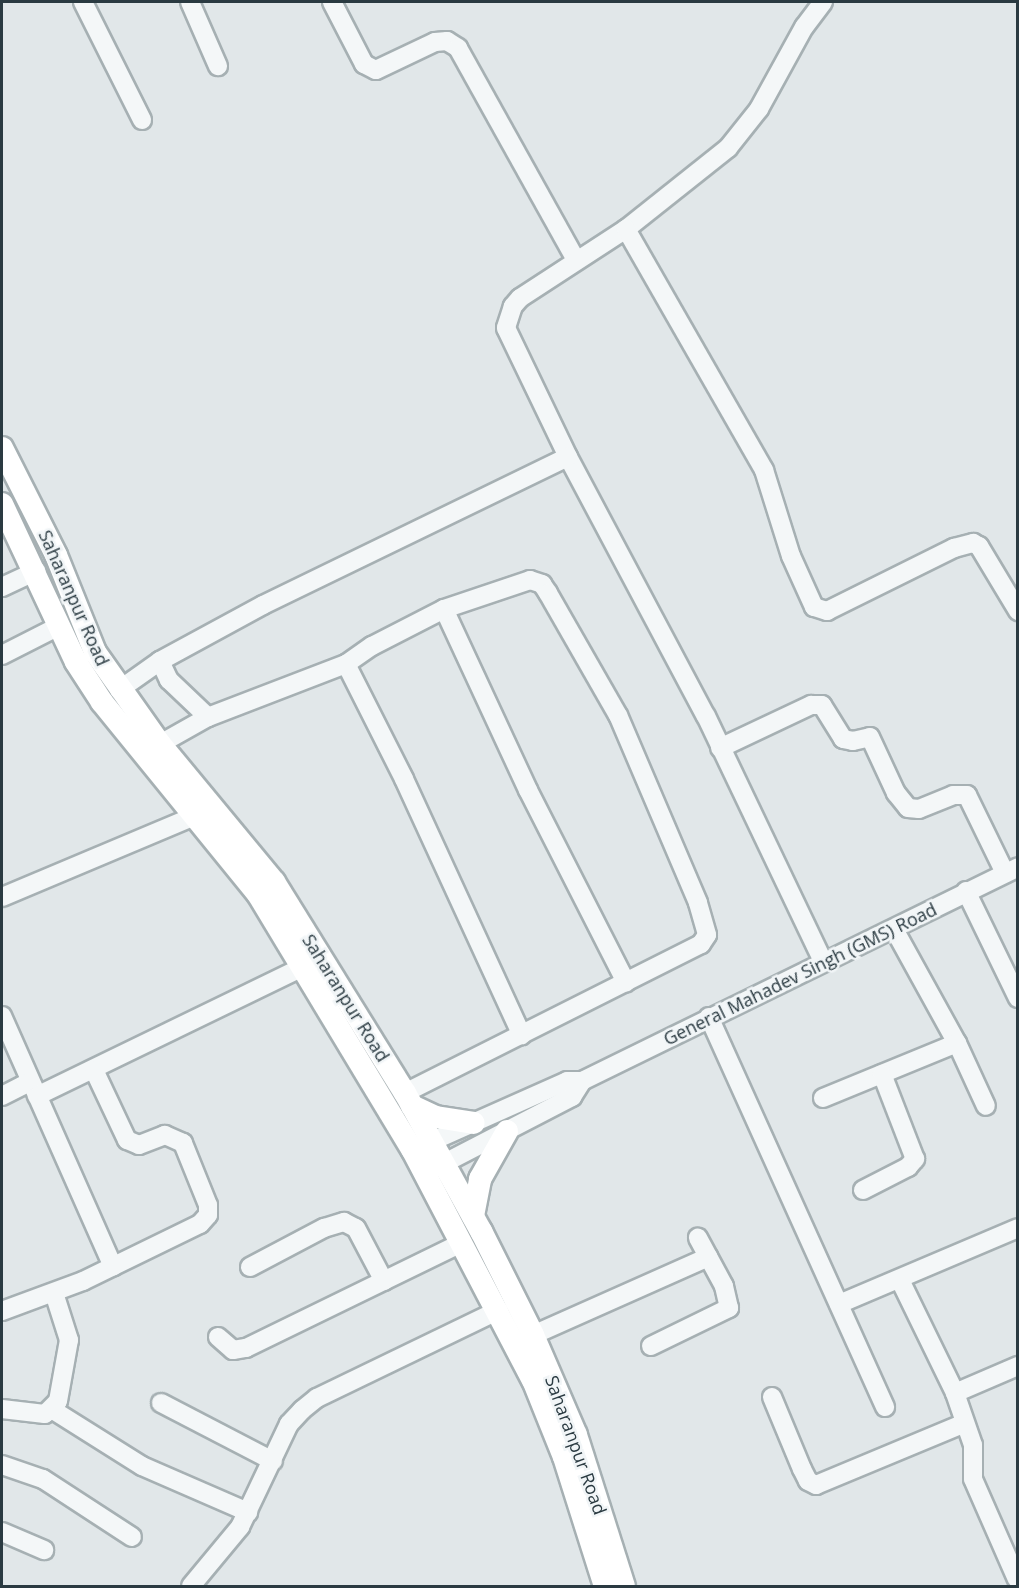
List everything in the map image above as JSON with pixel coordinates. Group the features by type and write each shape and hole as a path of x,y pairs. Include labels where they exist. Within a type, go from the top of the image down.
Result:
{"main road":[{"name":"Saharanpur Road","path":"2,448 56,555 95,652 119,690 266,888 408,1100 421,1146"},
{"name":"Saharanpur Road","path":"2,504 36,571 76,662 102,702 195,816 266,888 301,968 421,1146 433,1168 459,1244 499,1310 533,1380 564,1456 605,1576 624,1587"},
{"path":"408,1100 444,1120 474,1123"},
{"path":"473,1216 480,1179 507,1131"},
{"name":"Saharanpur Road","path":"433,1168 473,1216 533,1335 576,1435 605,1576"}],"street":[{"path":"83,2 142,120"},
{"path":"190,2 218,66"},
{"path":"332,2 364,64 376,70 435,42 447,41 458,48 576,260"},
{"path":"823,2 741,134 626,229 520,298 513,306 507,328 568,457 720,748 823,961"},
{"path":"626,229 764,470 791,556 814,607 827,611 954,548 973,543 979,546 1017,611"},
{"path":"119,690 160,661 360,556 568,457"},
{"path":"2,587 36,571"},
{"path":"160,744 208,717 346,664 372,646 444,609 537,581 548,592 618,715 698,903 707,935 701,944 522,1035 408,1100"},
{"path":"444,609 528,790 626,982"},
{"path":"2,655 59,626"},
{"path":"160,661 170,680 208,717"},
{"path":"346,664 404,779 522,1035"},
{"path":"720,748 811,705 822,705 843,739 853,741 870,737 896,793 908,808 919,809 953,795 967,795 1011,870"},
{"path":"2,897 195,816"},
{"name":"General Mahadev Singh (GMS) Road","path":"421,1146 567,1081 582,1081 1011,870"},
{"path":"966,891 1017,998"},
{"path":"894,929 957,1043 986,1106"},
{"path":"2,1096 94,1070 301,968"},
{"path":"2,1016 113,1266"},
{"path":"710,1017 885,1407"},
{"path":"823,1098 957,1043"},
{"path":"2,1311 54,1293 200,1224 208,1210 183,1143 165,1135 139,1145 127,1140 94,1070"},
{"path":"863,1190 908,1167 915,1159 882,1074"},
{"name":"General Mahadev Singh (GMS) Road","path":"433,1168 572,1097 582,1081"},
{"path":"250,1267 324,1228 344,1222 356,1228 384,1281"},
{"path":"839,1304 900,1280 1017,1228"},
{"path":"651,1346 729,1308 724,1286 698,1238"},
{"path":"218,1337 227,1347 239,1350 459,1244"},
{"path":"533,1335 708,1257"},
{"path":"900,1280 956,1393 973,1445 973,1479 1017,1579"},
{"path":"2,1409 45,1414 53,1410 63,1380 69,1340 54,1293"},
{"path":"191,1587 248,1512 289,1424 317,1398 499,1310"},
{"path":"956,1393 1017,1366"},
{"path":"772,1397 808,1481 816,1485 965,1423"},
{"path":"160,1403 273,1461"},
{"path":"53,1410 142,1466 248,1512"},
{"path":"2,1465 43,1479 132,1537"},
{"path":"2,1532 44,1550"}]}
